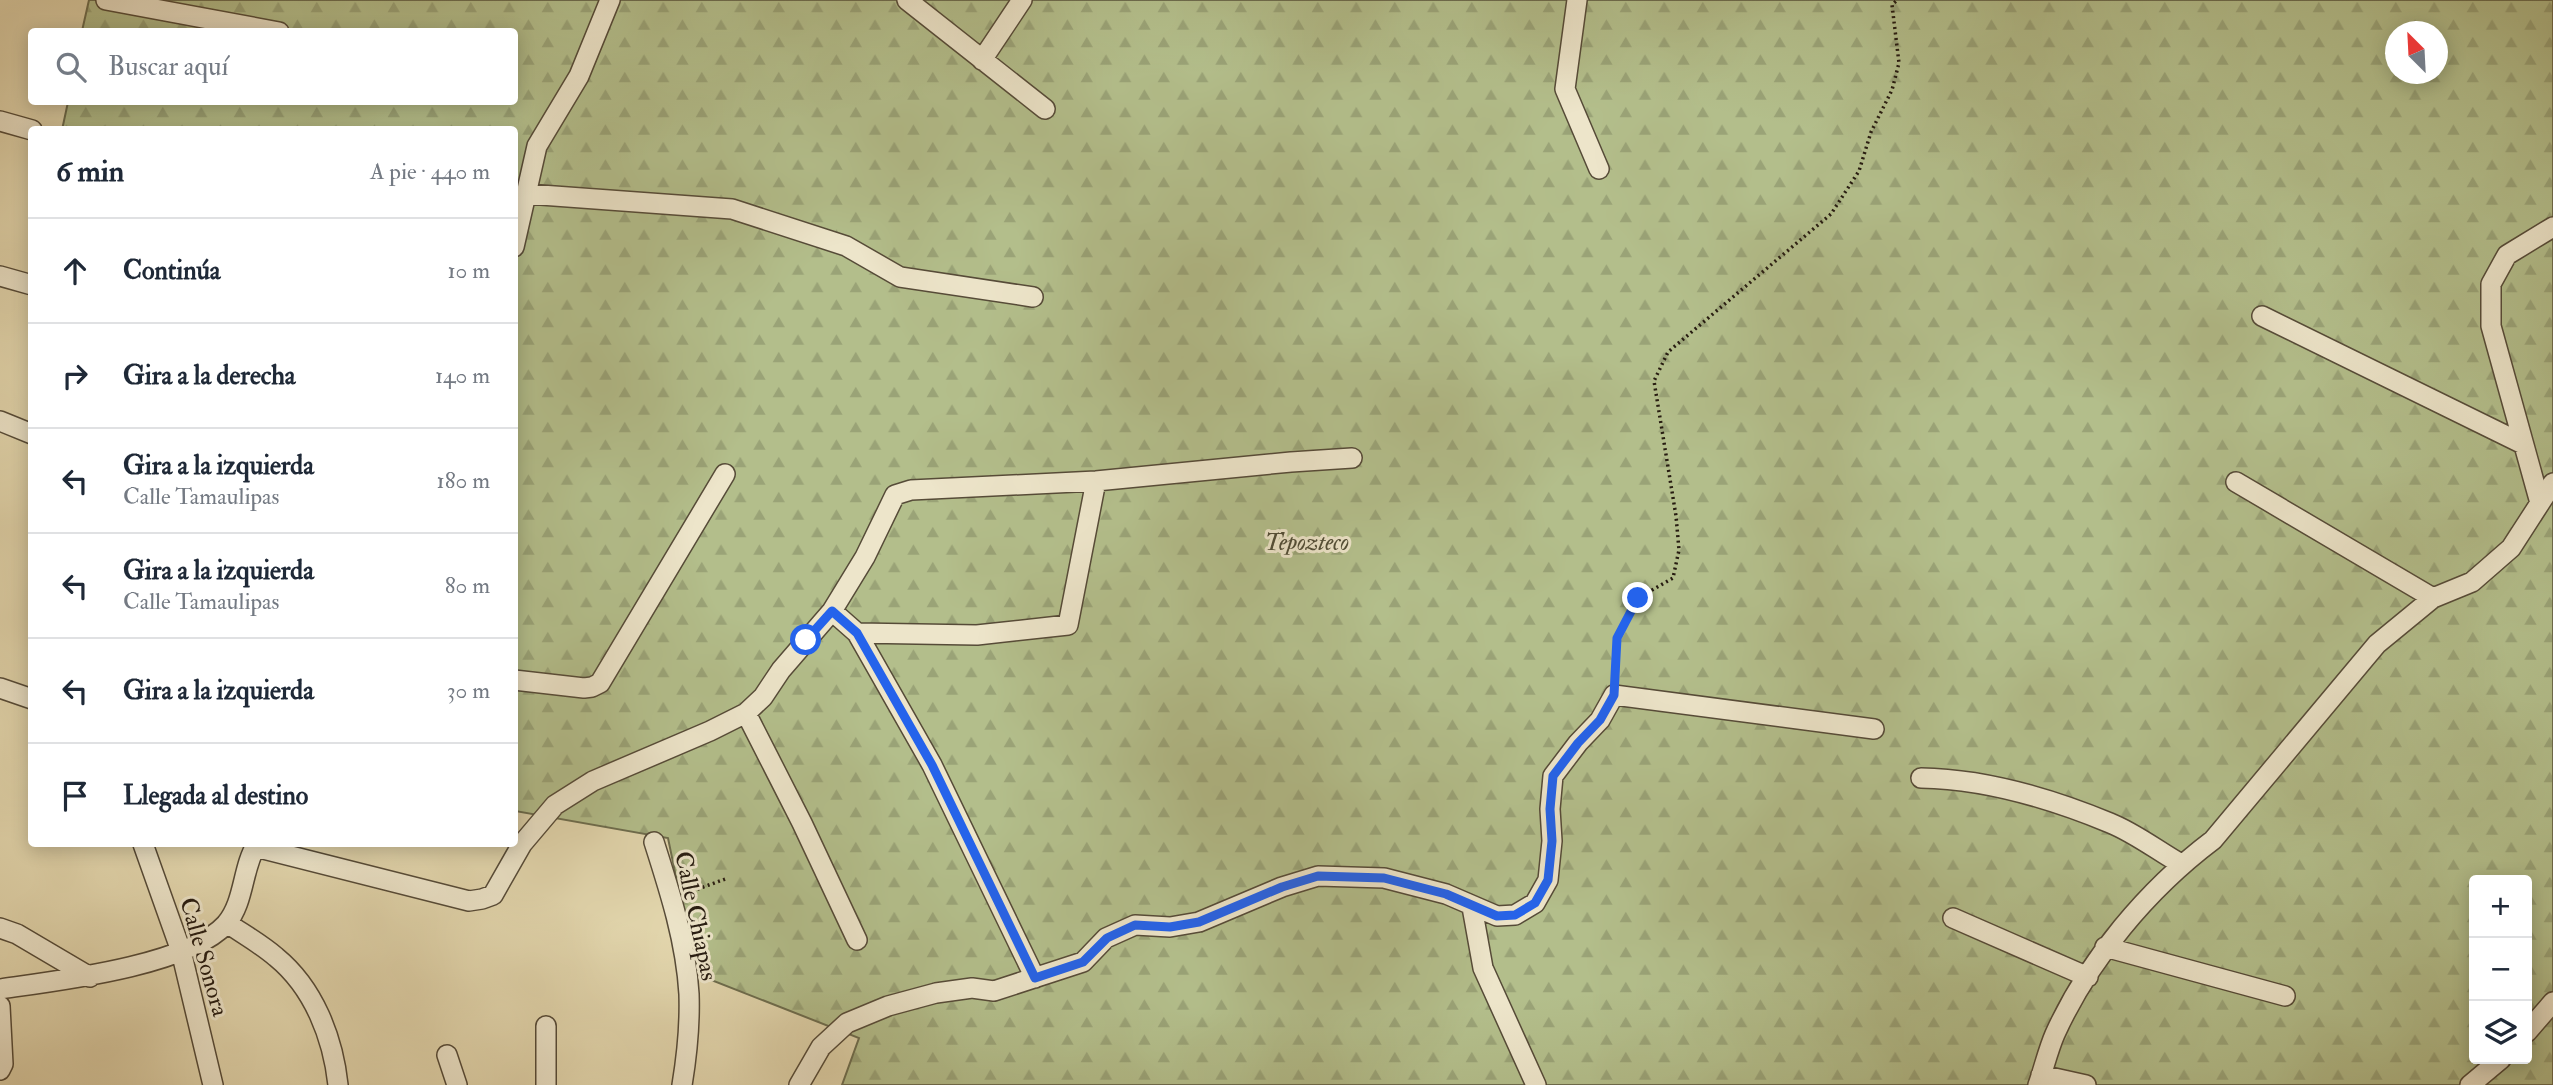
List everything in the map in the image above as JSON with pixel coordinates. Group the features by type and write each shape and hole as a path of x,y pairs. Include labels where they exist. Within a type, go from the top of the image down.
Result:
{"street":[{"path":"106,0 257,28"},
{"path":"518,231 537,146 579,76 610,0"},
{"path":"906,0 1045,109"},
{"path":"982,60 1022,0"},
{"path":"1577,0 1565,89 1599,169"},
{"path":"0,121 28,129"},
{"path":"527,194 732,209 846,246 900,277 1033,297"},
{"path":"2540,503 2491,326 2491,284 2507,255 2553,227"},
{"path":"0,276 28,284"},
{"path":"2262,316 2523,444"},
{"path":"0,421 28,432"},
{"path":"0,989 90,977 181,951 206,940 227,923 239,898 250,850 469,901 493,895 522,844 555,805 593,780 746,713 764,697 781,670 832,611 865,557 895,495 911,489 1096,481 1352,458"},
{"path":"518,680 584,688 600,683 725,474"},
{"path":"857,633 977,635 1068,625 1096,481"},
{"path":"2236,482 2433,598"},
{"path":"2086,1085 2040,1080 2055,1034 2105,947 2181,864 2213,840 2377,644 2433,598 2472,582 2511,548 2553,483"},
{"path":"832,611 857,633 932,765 1035,978"},
{"path":"0,688 28,698"},
{"path":"799,1085 821,1047 847,1023 888,1006 936,993 972,988 994,991 1083,962 1107,938 1135,925 1170,927 1199,922 1282,887 1318,876 1384,878 1446,894 1497,916 1515,915 1535,903 1548,880 1552,841 1550,809 1553,776 1600,720 1614,695 1874,729"},
{"path":"746,713 857,940"},
{"path":"1921,778 1955,778 2038,798 2112,824 2181,864"},
{"name":"Calle Chiapas","path":"654,842 672,898 683,948 689,995 687,1056 682,1085"},
{"name":"Calle Sonora","path":"145,847 181,951 213,1085"},
{"path":"1472,907 1483,968 1536,1085"},
{"path":"1953,918 2088,976"},
{"path":"227,923 278,958 308,992 326,1030 338,1085"},
{"path":"0,928 17,934 90,977"},
{"path":"2105,947 2285,996"},
{"path":"2532,1026 2553,1002"},
{"path":"0,1006 3,1065 0,1070"},
{"path":"546,1026 546,1085"},
{"path":"447,1055 457,1085"},
{"path":"2470,1085 2495,1064"}],"path":[{"path":"1614,695 1617,638 1638,598 1673,578 1679,550 1654,381 1668,352 1831,214 1859,171 1871,132 1892,90 1899,63 1892,5 1896,0"},
{"path":"672,898 728,878"}],"green space":[{"name":"Tepozteco","path":"89,0 2553,0 2553,1085 842,1085 859,1038 696,974 668,838 518,812 518,126 63,126 67,105 518,105 518,28 83,28"}],"route":[{"path":"806,640 832,611 857,633 932,765 1035,978 1083,962 1107,938 1135,925 1170,927 1199,922 1282,887 1318,876 1384,878 1446,894 1497,916 1515,915 1535,903 1548,880 1552,841 1550,809 1553,776 1600,720 1614,695 1617,638 1638,598"}]}
